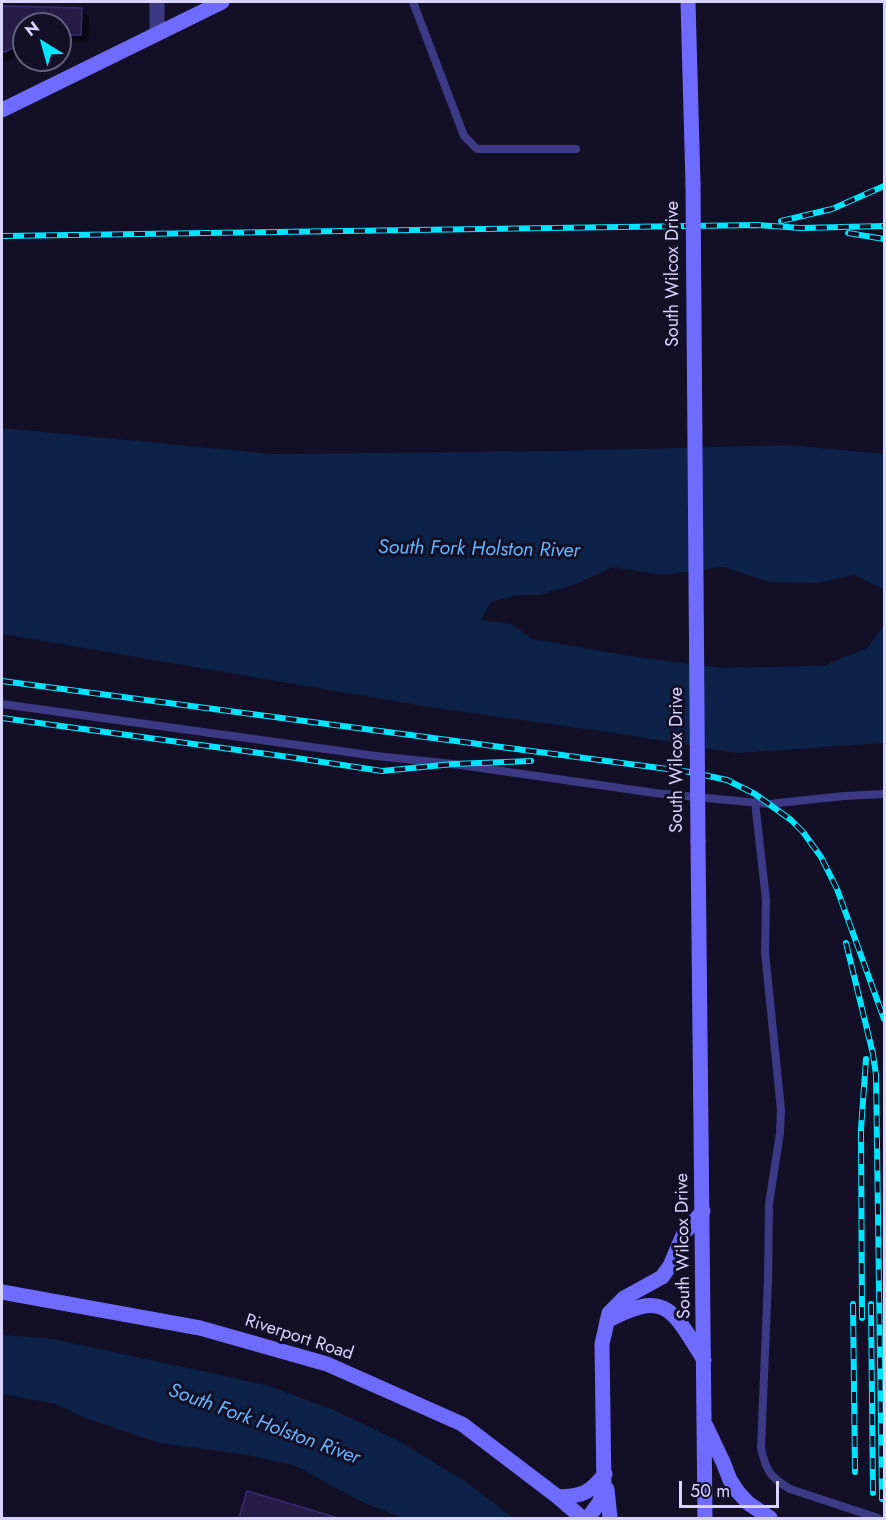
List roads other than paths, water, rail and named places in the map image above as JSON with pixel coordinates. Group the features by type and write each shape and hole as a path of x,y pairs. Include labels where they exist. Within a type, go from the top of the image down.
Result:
{"main road":[{"path":"2,110 222,2"},
{"name":"South Wilcox Drive","path":"688,2 693,184 705,1518"},
{"path":"588,1518 599,1503 604,1490 602,1344 609,1313 624,1298 662,1277 670,1266 684,1233 703,1211"},
{"name":"Riverport Road","path":"2,1292 200,1328 327,1364 462,1424 582,1518"},
{"path":"607,1321 627,1310 644,1305 658,1305 671,1311 680,1321 704,1360"},
{"path":"704,1423 734,1486 747,1503 770,1518"},
{"path":"558,1497 580,1496 592,1489 605,1474"},
{"path":"605,1474 610,1518"}],"street":[{"path":"157,2 157,34"}],"lane":[{"path":"413,2 464,136 469,142 477,149 576,149"},
{"path":"2,704 376,756 453,764 644,792 769,804 885,794"},
{"path":"755,802 766,900 765,952 781,1110 780,1133 769,1204 768,1292 761,1448 765,1464 771,1476 778,1482 790,1489 878,1518"}],"water":[{"name":"South Fork Holston River","path":"2,428 271,454 561,451 788,445 884,454 884,590 855,575 817,583 768,582 723,567 663,575 613,567 576,584 539,595 517,595 491,602 481,620 511,624 532,639 636,657 721,668 823,666 867,648 884,625 884,743 736,753 615,733 435,708 2,634"},
{"name":"South Fork Holston River","path":"2,1335 53,1339 266,1385 329,1408 399,1441 466,1482 513,1518 402,1518 358,1500 294,1465 241,1454 159,1443 85,1418 56,1404 2,1394"}],"railway":[{"path":"781,221 832,209 884,186"},
{"path":"2,236 757,225 801,228 884,226"},
{"path":"848,233 884,239"},
{"path":"2,681 690,772 727,780 755,794 791,820 821,857 837,889 884,1019"},
{"path":"2,718 382,771 453,764 531,761"},
{"path":"846,943 876,1075 882,1499"},
{"path":"862,1318 861,1129 866,1059"},
{"path":"853,1304 855,1472"},
{"path":"871,1304 873,1493"}]}
